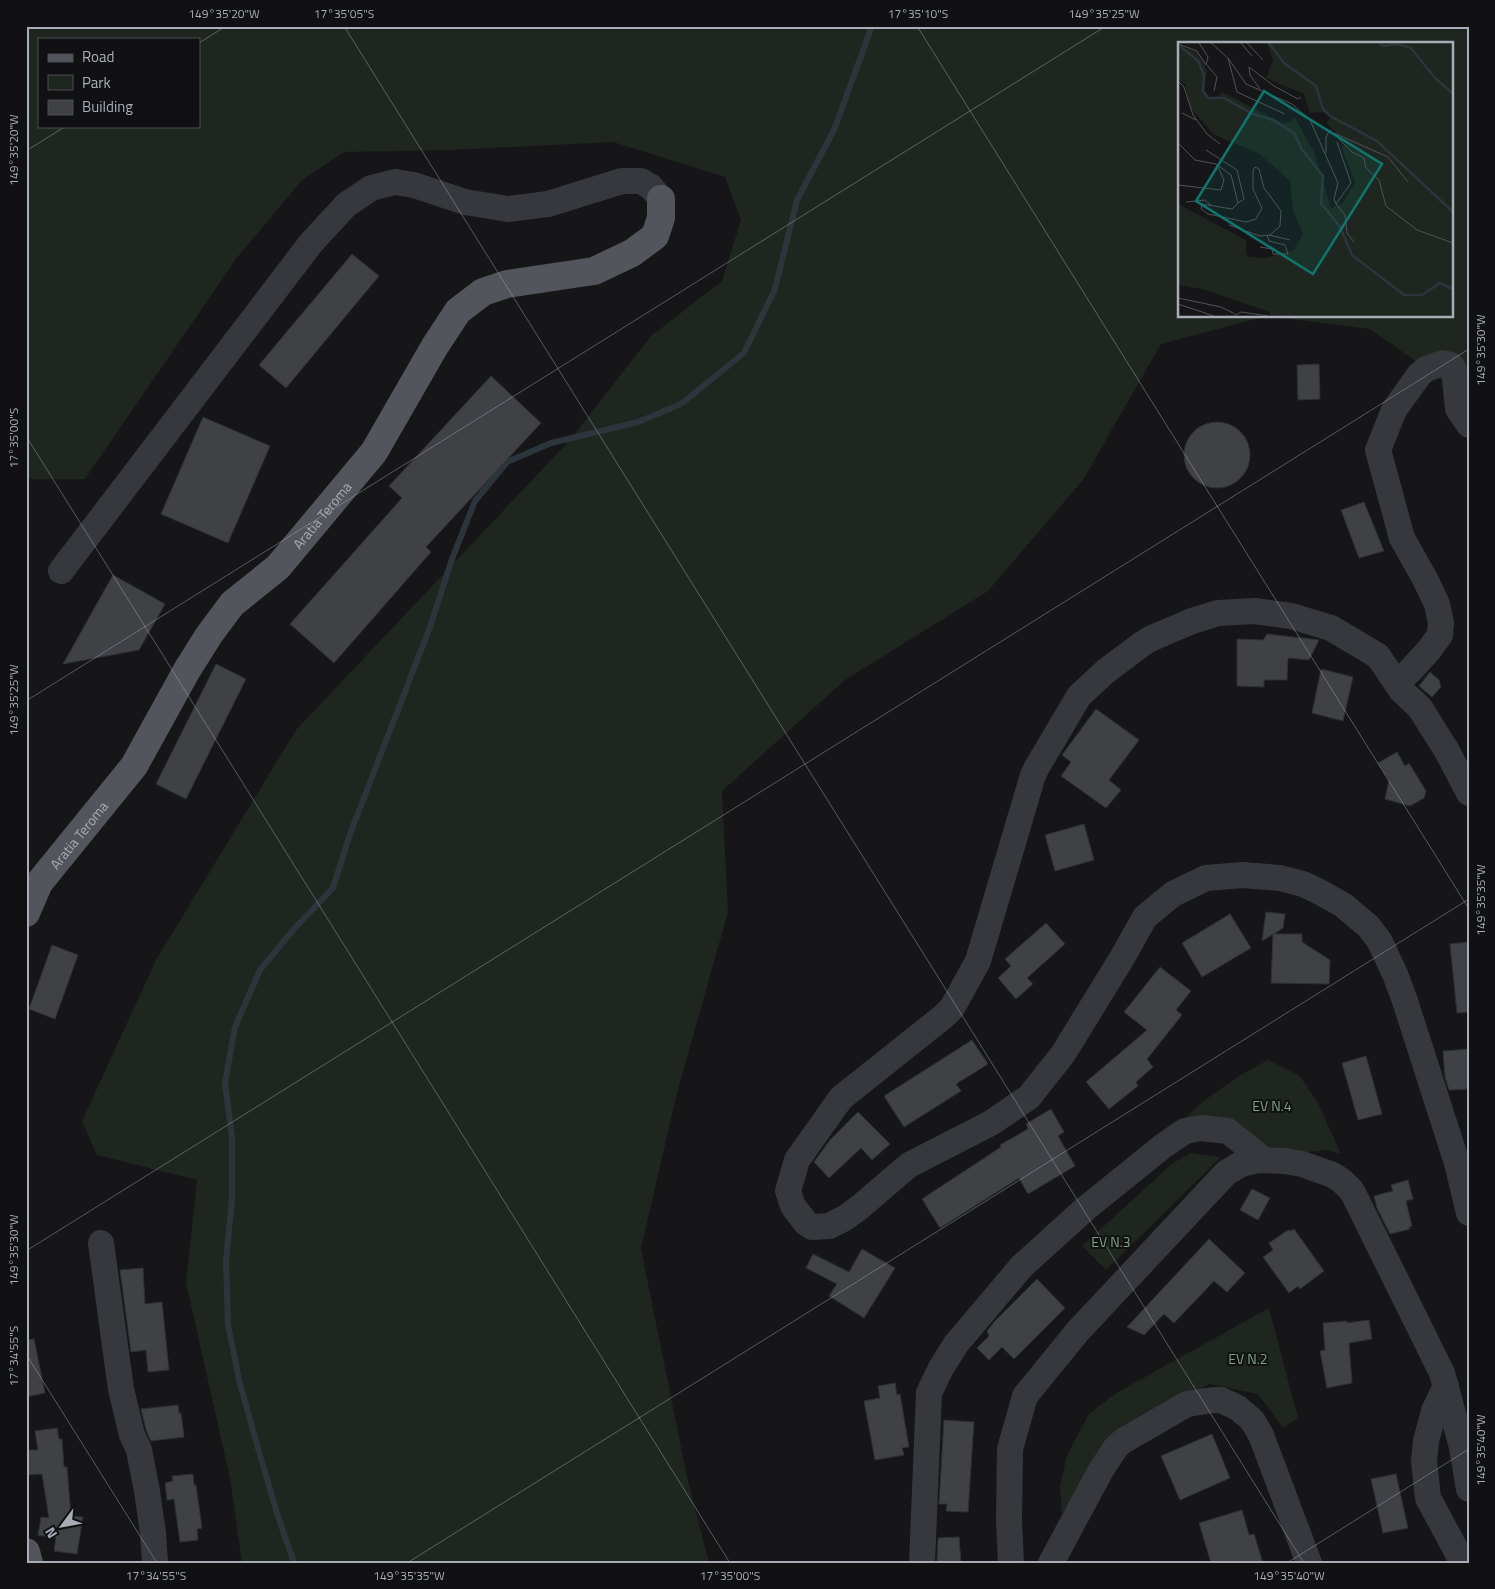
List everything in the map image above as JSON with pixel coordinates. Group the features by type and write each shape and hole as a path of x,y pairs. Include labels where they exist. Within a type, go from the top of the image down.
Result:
{"main road":[{"name":"Aratia Teroma","path":"26,913 39,883 134,766 187,670 209,635 232,604 278,567 374,452 434,346 458,311 483,292 507,284 594,270 632,253 655,236 661,218 661,199"}],"street":[{"path":"61,571 311,243 346,205 371,188 395,182 414,185 465,202 508,210 548,204 622,181 641,181 650,187 661,199"},
{"path":"1396,682 1409,672 1429,650 1440,635 1441,622 1437,604 1402,538 1378,450 1394,410 1414,382 1426,369 1443,363 1451,365 1454,369 1458,409 1469,425"},
{"path":"1469,793 1447,751 1420,708 1401,690 1378,656 1331,628 1291,616 1254,611 1218,613 1192,621 1150,639 1106,671 1079,696 1033,776 978,961 951,1009 841,1098 797,1160 788,1192 793,1206 806,1223 812,1227 829,1226 845,1218 860,1207 909,1165 991,1123 1029,1097 1063,1054 1145,917 1173,894 1206,878 1252,876 1280,878 1318,891 1343,905 1368,926 1379,940 1405,1001 1457,1163 1469,1213"},
{"path":"922,1563 929,1393 951,1352 974,1322 1022,1266 1050,1240 1163,1146 1185,1131 1201,1128 1228,1131 1264,1160"},
{"path":"1011,1563 1009,1522 1010,1449 1025,1396 1078,1331 1226,1173 1250,1161 1285,1161 1318,1169 1337,1178 1352,1191 1442,1373 1460,1439 1469,1489"},
{"path":"101,1243 122,1389 132,1435 140,1450 152,1524 155,1563"},
{"path":"1446,1386 1434,1410 1426,1441 1424,1461 1428,1498 1463,1563"},
{"path":"1051,1563 1100,1470 1116,1447 1123,1441 1187,1404 1221,1400 1238,1408 1252,1420 1261,1435 1309,1563"}],"green space":[{"path":"26,26 1469,26 1469,399 1370,329 1283,318 1452,318 1452,42 1178,42 1178,318 1259,318 1161,344 1083,480 988,591 845,680 722,791 728,912 677,1093 641,1249 687,1477 709,1563 242,1563 230,1478 186,1283 197,1180 97,1155 82,1121 156,960 296,730 570,440 651,336 722,281 741,220 725,177 613,142 450,150 344,152 302,180 236,259 85,479 26,479"},
{"name":"EV N.4","path":"1268,1060 1300,1076 1318,1103 1341,1154 1328,1150 1277,1155 1233,1126 1167,1136 1202,1102 1239,1076"},
{"name":"EV N.3","path":"1191,1153 1221,1157 1106,1270 1082,1246 1173,1163"},
{"name":"EV N.2","path":"1269,1308 1298,1418 1283,1428 1258,1394 1209,1384 1100,1452 1062,1514 1060,1487 1067,1455 1089,1414 1116,1393"}],"building":[{"path":"352,254 379,276 286,388 259,365"},
{"path":"1319,364 1320,399 1298,400 1297,365"},
{"path":"491,376 541,423 426,547 431,552 334,663 290,624 402,498 389,486"},
{"path":"203,417 270,446 228,543 161,514"},
{"path":"1217,422 1230,425 1240,432 1247,442 1250,455 1247,468 1240,478 1230,485 1217,488 1204,485 1194,478 1187,468 1184,455 1187,442 1194,432 1204,425"},
{"path":"1364,502 1384,551 1359,558 1341,510"},
{"path":"113,575 165,604 139,650 63,664"},
{"path":"1267,634 1319,640 1309,660 1288,658 1287,680 1264,680 1264,687 1237,686 1237,639 1263,640"},
{"path":"216,664 246,679 186,799 156,784"},
{"path":"1321,669 1353,677 1343,721 1312,713"},
{"path":"1430,672 1439,680 1441,687 1432,697 1419,686"},
{"path":"1096,709 1139,740 1109,780 1121,790 1106,808 1061,776 1071,762 1062,755"},
{"path":"1397,752 1405,766 1409,763 1426,791 1424,798 1410,806 1385,799 1389,780 1378,763"},
{"path":"1084,824 1094,860 1055,871 1045,835"},
{"path":"1266,912 1285,914 1283,928 1274,934 1302,934 1302,942 1330,960 1329,984 1271,983 1273,934 1262,941"},
{"path":"1230,914 1251,948 1202,977 1182,943"},
{"path":"1046,923 1065,944 1027,978 1033,984 1016,999 998,978 1011,966 1005,959"},
{"path":"1469,942 1469,1012 1457,1013 1450,944"},
{"path":"52,945 78,955 55,1019 29,1009"},
{"path":"1160,967 1191,991 1176,1010 1182,1015 1147,1059 1153,1067 1136,1082 1138,1086 1109,1109 1086,1082 1147,1030 1124,1012"},
{"path":"972,1040 988,1064 956,1084 961,1091 904,1127 884,1096"},
{"path":"1469,1049 1469,1089 1449,1090 1445,1077 1443,1051"},
{"path":"1366,1056 1382,1114 1358,1120 1342,1063"},
{"path":"1051,1109 1064,1132 1058,1136 1075,1166 1028,1194 1019,1178 940,1228 922,1199 1001,1147 1000,1145 1028,1129 1026,1124"},
{"path":"858,1112 890,1144 872,1160 861,1148 829,1178 814,1162 830,1140"},
{"path":"1408,1180 1413,1199 1406,1201 1412,1226 1409,1227 1410,1229 1390,1234 1377,1208 1374,1196 1393,1191 1391,1185"},
{"path":"1252,1189 1270,1198 1258,1220 1240,1210"},
{"path":"1294,1229 1324,1271 1300,1289 1298,1286 1289,1293 1263,1257 1273,1250 1269,1243 1288,1230"},
{"path":"1209,1239 1245,1273 1227,1292 1214,1281 1174,1323 1164,1314 1144,1335 1127,1327"},
{"path":"862,1249 895,1268 864,1318 829,1296 837,1284 806,1268 813,1254 849,1272"},
{"path":"143,1268 145,1304 162,1302 169,1370 148,1372 146,1350 131,1352 120,1270"},
{"path":"1037,1279 1065,1308 1014,1359 1002,1347 989,1360 977,1348 989,1336 987,1331"},
{"path":"1369,1320 1372,1339 1349,1343 1352,1383 1327,1388 1320,1351 1325,1350 1323,1323 1347,1321 1347,1323"},
{"path":"34,1339 45,1393 26,1397 26,1340"},
{"path":"895,1383 897,1395 900,1394 909,1447 902,1448 904,1455 875,1460 864,1401 880,1398 878,1386"},
{"path":"178,1405 184,1437 151,1441 141,1409"},
{"path":"944,1420 974,1422 968,1512 946,1511 947,1504 939,1504"},
{"path":"57,1428 59,1439 62,1439 64,1467 67,1467 71,1516 83,1517 77,1554 54,1551 56,1538 38,1535 41,1517 49,1518 42,1474 27,1475 27,1450 38,1450 35,1431"},
{"path":"1212,1434 1230,1478 1180,1500 1161,1456"},
{"path":"193,1474 202,1528 197,1529 198,1540 180,1542 174,1499 167,1500 165,1483 173,1481 172,1476"},
{"path":"1396,1474 1408,1528 1383,1533 1371,1479"},
{"path":"1242,1510 1249,1535 1254,1534 1263,1563 1211,1563 1199,1523"},
{"path":"959,1537 961,1563 937,1563 938,1538"}],"waterway":[{"path":"294,1563 276,1510 240,1384 228,1325 226,1260 232,1200 232,1137 225,1083 235,1027 260,970 294,929 333,888 350,834 430,627 452,559 475,501 507,462 551,443 638,422 681,404 744,353 775,289 797,200 834,130 872,26"}]}
